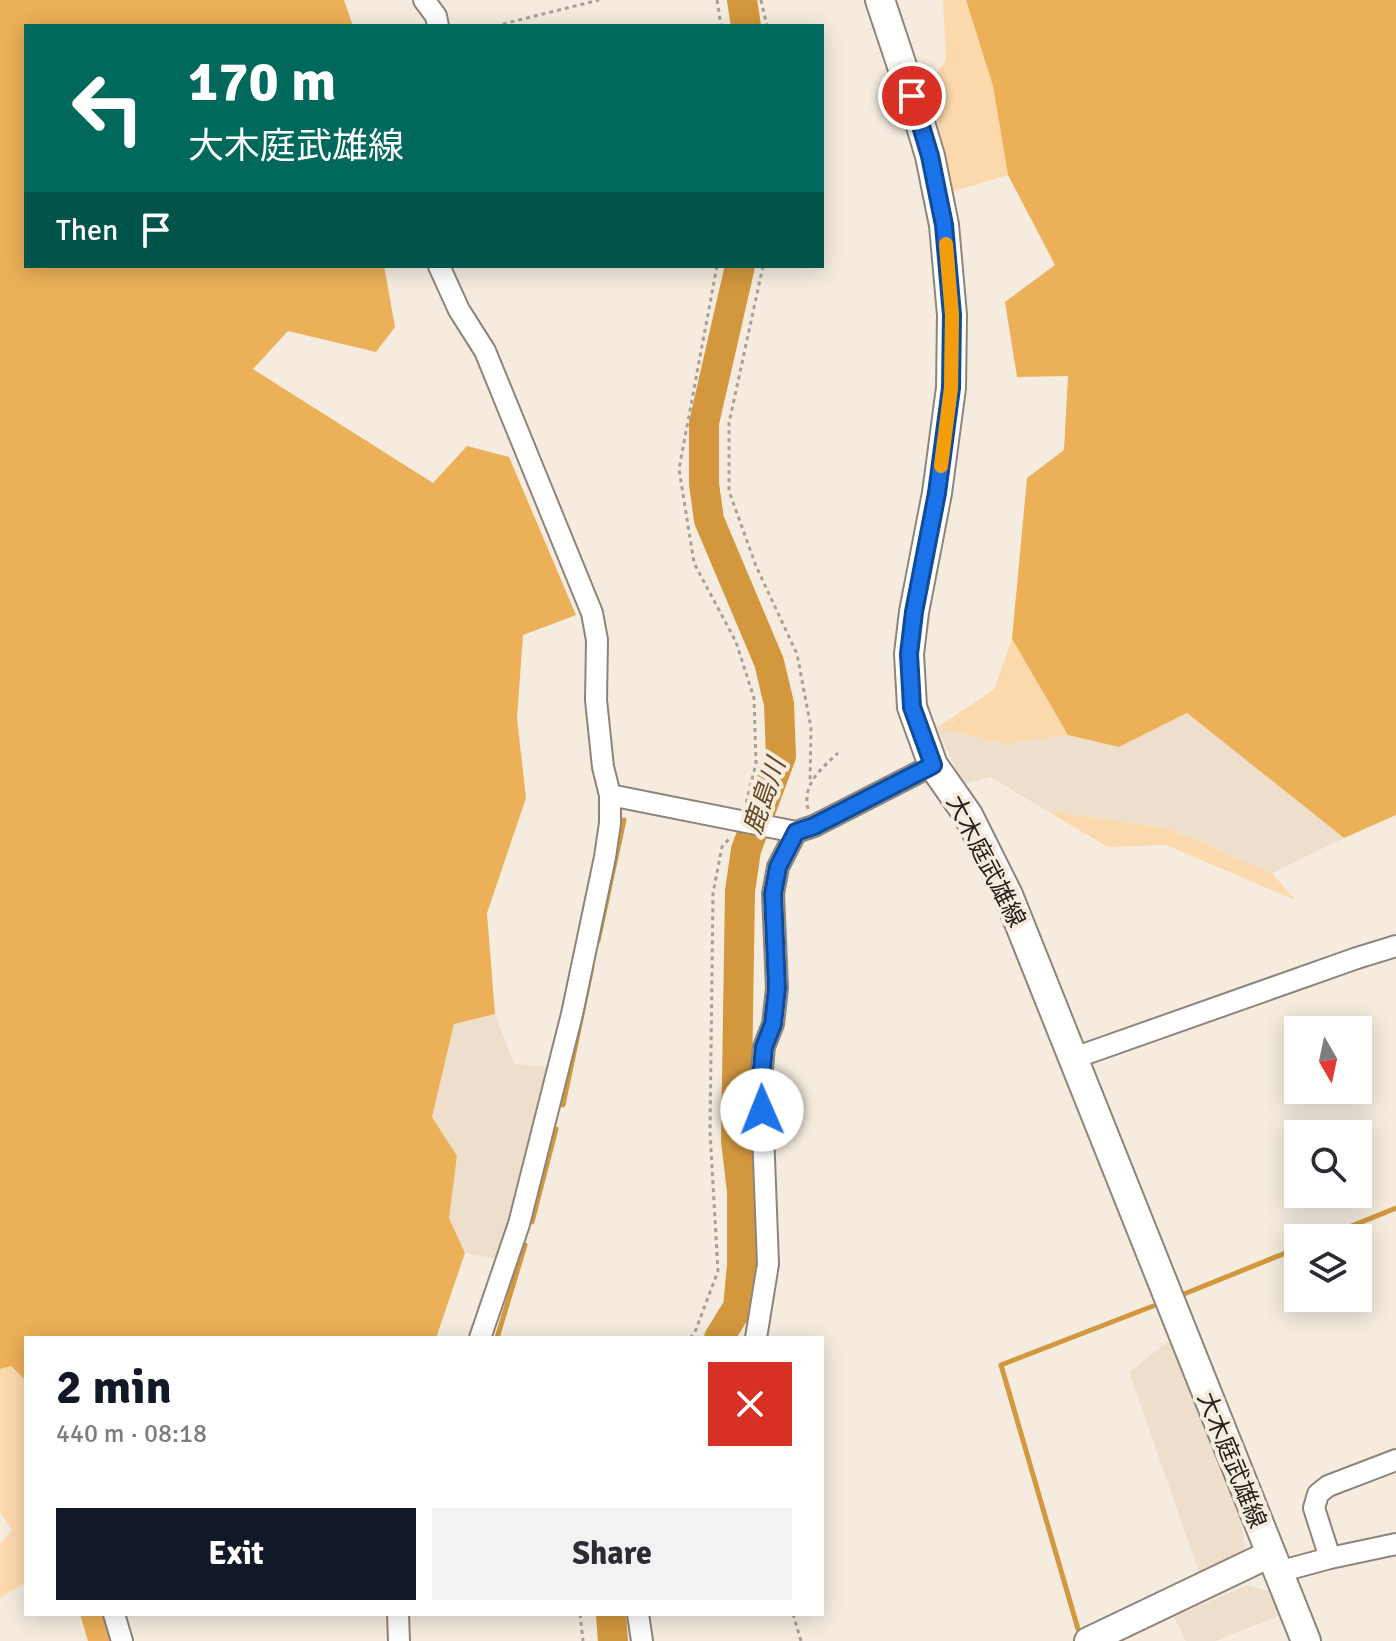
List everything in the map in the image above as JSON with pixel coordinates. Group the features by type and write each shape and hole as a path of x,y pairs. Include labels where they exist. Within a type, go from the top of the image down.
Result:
{"main road":[{"name":"大木庭武雄線","path":"880,0 930,156 944,225 952,315 951,388 937,493 909,654 912,707 933,765 968,815 1008,895 1306,1641"}],"street":[{"path":"424,0 436,16 438,24"},
{"path":"440,268 459,310 485,351 592,613 597,640 596,700 603,767 610,795 605,857 572,1014 519,1224 481,1336"},
{"path":"756,1336 768,1264 761,1079 764,1047 773,1024 777,988 773,894 778,867 799,830 933,765"},
{"path":"610,795 799,830"},
{"path":"1074,1058 1396,946"},
{"path":"1330,1558 1314,1508 1318,1494 1328,1486 1396,1460"},
{"path":"1094,1640 1274,1563 1330,1558 1396,1544"},
{"path":"115,1616 122,1641"},
{"path":"398,1616 399,1641"},
{"path":"638,1616 642,1641"}],"path":[{"path":"503,24 599,0"},
{"path":"717,0 721,24"},
{"path":"761,0 767,24"},
{"path":"763,268 729,423 729,491 756,566 797,654 811,728 810,781 799,830"},
{"path":"810,781 838,753"},
{"path":"580,1616 583,1641"},
{"path":"794,1616 801,1641"}],"shaded area":[{"path":"0,0 344,0 352,24 24,24 24,268 384,268 395,327 376,352 288,331 253,369 433,483 467,446 509,457 576,615 523,635 517,718 526,798 487,913 495,1014 454,1024 432,1117 457,1156 449,1218 465,1253 437,1336 24,1336 24,1379 11,1366 0,1369"},
{"path":"943,0 966,0 993,86 1008,175 952,192 930,84 946,60"},
{"path":"966,0 1396,0 1396,815 1344,838 1187,713 1119,747 1068,735 1012,639 1027,478 1064,450 1068,376 1017,377 1005,302 1055,265 1008,175 993,86"},
{"path":"1012,639 1068,735 1007,744 937,728 994,689"},
{"path":"1187,713 1344,838 1272,873 1167,828 1047,811 991,777 963,784 937,728 1007,744 1068,735 1119,747"},
{"path":"1047,811 1167,828 1272,873 1295,900 1166,845 1108,847"},
{"path":"495,1014 514,1064 553,1067 498,1259 465,1253 449,1218 457,1156 432,1117 454,1024"},
{"path":"1170,1340 1241,1515 1245,1549 1232,1565 1201,1578 1129,1372"},
{"path":"10,1366 24,1379 24,1583 0,1598 0,1544 12,1530 0,1512 0,1369"},
{"path":"1247,1585 1269,1591 1281,1615 1215,1641 1186,1641 1174,1617"},
{"path":"81,1616 104,1616 112,1641 88,1641"}],"waterway":[{"name":"鹿島川","path":"742,0 746,24"},
{"name":"鹿島川","path":"720,1336 738,1307 742,1266 742,1191 736,1141 740,891 746,850 781,756 779,704 769,662 709,520 704,484 704,423 740,268"},
{"path":"598,941 624,820"},
{"path":"563,1105 592,967"},
{"path":"532,1222 556,1129"},
{"path":"1357,1224 1396,1208"},
{"path":"498,1336 525,1245"},
{"path":"1184,1294 1284,1254"},
{"path":"1078,1629 1001,1365 1153,1306"},
{"name":"鹿島川","path":"611,1616 613,1641"}],"slow traffic":[{"path":"941,466 951,388 952,315 946,244"}],"route":[{"path":"762,1110 764,1047 773,1024 777,988 773,894 778,867 796,832 814,826 933,765 912,707 909,654 937,493 951,388 952,315 944,225 930,156 912,96"}]}
